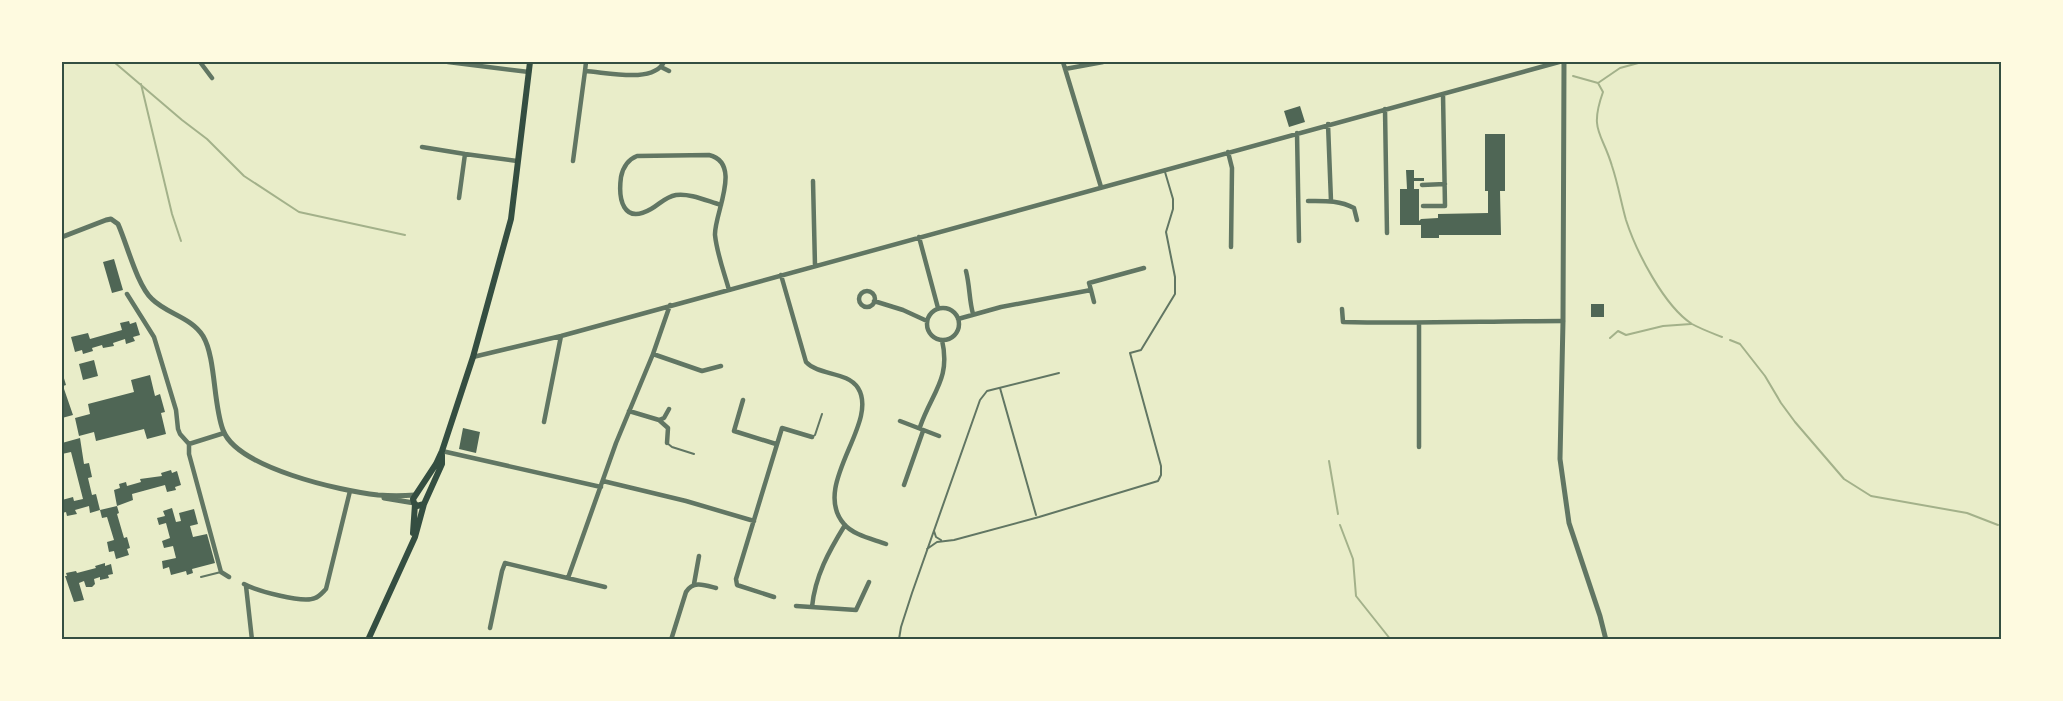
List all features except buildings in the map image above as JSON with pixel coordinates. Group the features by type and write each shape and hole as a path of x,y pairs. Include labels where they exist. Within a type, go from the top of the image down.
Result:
{"main road":[{"path":"411,543 415,499 442,451 473,357 511,219 530,62"},
{"path":"368,639 415,537 425,503 442,464 442,451"},
{"path":"415,499 423,494 425,503"},
{"path":"415,499 420,506 425,503"}],"street":[{"path":"200,62 212,78"},
{"path":"448,62 529,72"},
{"path":"573,161 586,62"},
{"path":"1063,62 1101,187"},
{"path":"1065,69 1103,62"},
{"path":"473,357 561,336 1559,62"},
{"path":"1564,62 1560,459 1569,523 1606,639"},
{"path":"585,71 648,75 663,64 669,71"},
{"path":"1423,206 1445,206 1443,94"},
{"path":"1385,109 1387,233"},
{"path":"1328,124 1331,201"},
{"path":"1297,133 1299,241"},
{"path":"422,147 518,160"},
{"path":"1228,152 1232,168 1231,247"},
{"path":"459,198 465,154"},
{"path":"721,205 680,195 667,198 646,212 631,212 624,207 620,199 622,172 627,162 637,156 709,155 722,163 725,173 724,191 715,234 729,290"},
{"path":"813,181 815,266"},
{"path":"1422,185 1445,184"},
{"path":"1308,201 1331,201 1354,208 1357,220"},
{"path":"62,237 106,220 111,219 118,224 146,292 158,304 181,316 197,328 206,342 219,419 224,433 235,447 267,467 350,491 415,499"},
{"path":"919,237 938,308"},
{"path":"1089,283 1144,268"},
{"path":"966,271 972,291 969,298 973,314"},
{"path":"782,275 806,362 811,368 850,381 858,387 862,398 861,416 836,483 838,515 845,525 866,537 886,544"},
{"path":"1087,276 1094,302"},
{"path":"958,319 1020,303 1091,290"},
{"path":"127,294 154,337 176,410 178,429 189,444 189,454 221,572 229,577"},
{"path":"874,301 903,310 927,321"},
{"path":"568,578 628,411 654,354 670,305"},
{"path":"938,308 948,308 956,314 958,327 951,338 942,340 931,335 927,330 929,315 938,308"},
{"path":"1342,309 1343,322 1419,324 1563,321"},
{"path":"1419,324 1419,447"},
{"path":"544,422 561,336"},
{"path":"904,485 927,406 945,370 946,361 942,340"},
{"path":"654,354 702,371 721,366"},
{"path":"743,400 734,431 776,444"},
{"path":"659,420 664,418 669,409"},
{"path":"628,411 659,420 668,428 667,443"},
{"path":"900,421 939,436"},
{"path":"774,597 735,583 782,428 812,437"},
{"path":"189,444 224,433"},
{"path":"442,451 686,501 754,521"},
{"path":"252,639 245,585 303,600 314,599 327,590 350,491"},
{"path":"380,495 409,506 414,522"},
{"path":"400,501 415,499"},
{"path":"812,607 814,592 826,555 845,525"},
{"path":"694,584 699,556"},
{"path":"490,628 505,563 605,587"},
{"path":"796,606 856,610 869,582"},
{"path":"671,639 689,586 694,584 716,588"}],"lane":[{"path":"927,549 937,542 1036,517 1158,482 1161,466 1130,353 1141,350 1147,343 1176,294 1167,232 1173,199 1164,170"},
{"path":"899,639 927,549 980,400 987,391 1059,373"},
{"path":"1000,388 1036,517"},
{"path":"812,437 815,435 822,414"},
{"path":"667,443 672,447 694,454"},
{"path":"934,531 936,537 944,541"},
{"path":"201,577 221,572"}],"waterway":[{"path":"114,62 207,139 244,176 299,212 405,235"},
{"path":"1598,83 1620,68 1642,62"},
{"path":"1573,76 1598,83 1603,92 1597,115 1598,131 1612,166 1626,220 1652,277 1671,305 1682,316 1695,326 1722,337"},
{"path":"141,84 172,214 181,241"},
{"path":"1610,338 1618,331 1626,335 1663,326 1691,324"},
{"path":"1730,340 1740,344 1765,376 1795,422 1844,479 1871,496 1967,513 1998,525"},
{"path":"1329,461 1338,514"},
{"path":"1340,525 1353,559 1356,596 1391,640"}]}
